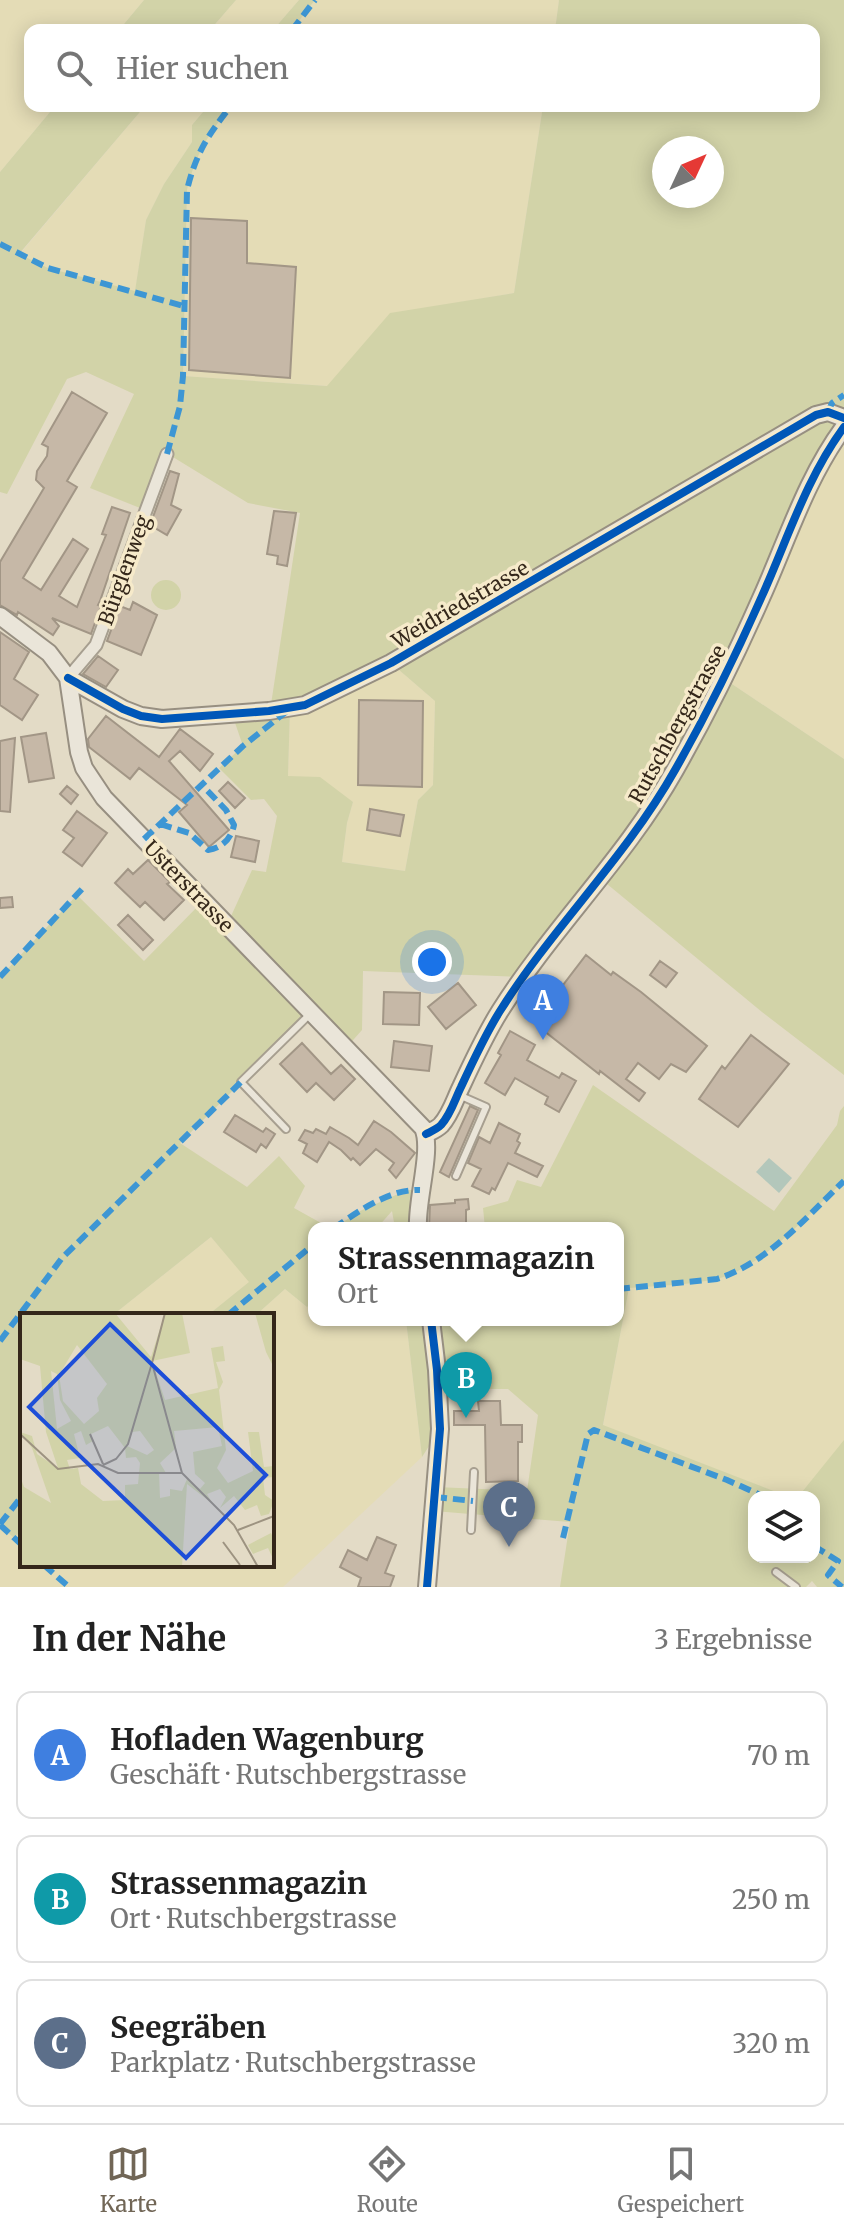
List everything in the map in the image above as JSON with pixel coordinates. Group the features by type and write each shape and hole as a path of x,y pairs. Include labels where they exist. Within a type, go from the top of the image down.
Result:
{"street":[{"name":"Weidriedstrasse","path":"68,678 123,709 162,719 269,711 305,705 391,663 816,415 828,412 844,418"},
{"name":"Rutschbergstrasse","path":"426,1134 440,1126 500,1012 534,963 610,867 674,772 762,597 805,493 844,427"},
{"name":"Bürglenweg","path":"68,678 96,645 167,454"},
{"path":"0,616 49,653 68,678"},
{"name":"Usterstrasse","path":"68,678 79,752 92,783 415,1118 426,1134"},
{"path":"418,1222 426,1134"},
{"path":"427,1587 440,1429 432,1326"}],"lane":[{"path":"286,1129 241,1082 312,1013"},
{"path":"456,1176 486,1107 457,1095"},
{"path":"471,1530 474,1472"},
{"path":"776,1572 796,1587"}],"shaded area":[{"path":"0,0 144,0 124,24 24,24 24,112 50,112 0,172"},
{"path":"236,0 299,0 278,24 215,24"},
{"path":"315,0 559,0 556,24 297,24"},
{"path":"140,112 203,112 192,125 192,142 164,184 146,220 135,292 48,268 19,255"},
{"path":"227,112 542,112 514,293 390,314 328,386 183,376 187,190 202,145"},
{"path":"844,427 844,759 723,678"},
{"path":"391,663 435,701 433,785 418,800 405,871 342,862 353,802 288,777 290,708"},
{"path":"769,1158 792,1178 779,1193 756,1172"},
{"path":"844,1181 844,1563 820,1510 820,1491 773,1491 603,1426 629,1288 717,1279 745,1268 769,1251"},
{"path":"211,1237 250,1282 211,1313 116,1313"},
{"path":"285,1289 308,1306 308,1326 407,1326 422,1457 283,1587 0,1587 0,1525 14,1537 20,1532 20,1567 274,1567 274,1313 258,1313"}],"green space":[{"path":"144,0 236,0 215,24 124,24"},
{"path":"299,0 315,0 297,24 278,24"},
{"path":"559,0 844,0 844,427 723,678 844,759 844,1075 762,1012 601,879 524,977 363,971 362,1030 346,1048 311,1013 180,1143 247,1187 279,1156 305,1186 294,1208 319,1222 308,1222 308,1306 285,1289 258,1313 210,1313 249,1282 211,1237 116,1313 20,1313 20,1532 14,1538 0,1525 0,977 77,895 144,961 203,901 227,925 252,870 266,872 277,816 264,799 251,800 219,768 243,746 232,714 270,711 300,513 248,503 168,454 145,510 90,488 134,394 86,372 67,379 7,494 0,492 0,172 50,112 140,112 19,254 48,268 135,291 146,220 164,184 192,142 192,125 203,112 226,112 204,145 187,190 183,376 327,386 390,313 514,293 542,112 820,112 820,24 556,24","holes":["391,663 435,701 433,785 418,800 405,871 342,862 353,802 320,777 288,776 290,708"]},
{"path":"166,580 176,585 181,595 176,605 166,610 156,605 151,595 156,585"},
{"path":"593,1085 774,1211 837,1125 844,1106 844,1181 784,1238 751,1264 716,1279 629,1288 624,1314 624,1222 484,1222 483,1208 508,1201 517,1180 541,1187"},
{"path":"407,1190 420,1190 418,1222 394,1222 392,1211 382,1222 343,1222"},
{"path":"407,1326 622,1326 603,1425 774,1491 748,1491 748,1563 820,1563 820,1491 803,1491 844,1440 844,1587 817,1587 812,1581 806,1587 560,1587 570,1522 434,1511 436,1487 527,1491 538,1415 508,1389 476,1389 467,1371 438,1371 440,1429 422,1457"}],"building":[{"path":"191,218 247,221 247,263 296,267 290,378 189,370"},
{"path":"72,392 107,413 67,481 77,487 23,578 41,590 73,539 88,549 59,596 77,607 106,535 102,534 112,507 130,513 91,634 52,618 59,626 53,635 18,612 17,615 0,605 0,562 44,488 36,480 37,471 47,456 48,447 42,444"},
{"path":"170,471 179,474 171,505 181,510 167,535 150,525"},
{"path":"274,511 296,513 287,566 277,564 278,556 267,554"},
{"path":"133,602 157,615 141,655 107,641 120,606 130,610"},
{"path":"0,632 29,652 14,679 38,695 22,720 0,705"},
{"path":"98,656 118,670 106,687 83,674"},
{"path":"359,700 423,701 422,787 358,785"},
{"path":"106,716 159,757 180,729 213,754 200,771 180,751 169,761 229,830 209,847 179,812 187,805 139,768 130,779 89,747 88,739"},
{"path":"46,733 54,778 29,782 21,737"},
{"path":"15,738 10,812 0,811 0,741"},
{"path":"228,782 245,798 235,808 219,791"},
{"path":"67,786 78,795 71,804 60,794"},
{"path":"370,809 404,815 400,836 367,830"},
{"path":"77,811 107,833 82,866 63,852 74,838 63,830"},
{"path":"236,836 259,841 255,862 231,857"},
{"path":"148,860 184,900 164,920 145,902 140,907 115,883 128,869 133,874"},
{"path":"12,897 13,907 0,908 0,898"},
{"path":"128,915 153,940 143,950 118,925"},
{"path":"586,955 611,975 613,972 641,992 707,1046 686,1072 671,1064 659,1079 638,1063 626,1079 645,1093 639,1101 534,1023"},
{"path":"660,961 677,973 666,987 650,975"},
{"path":"458,983 476,1005 446,1029 428,1007"},
{"path":"384,992 420,993 419,1025 383,1024"},
{"path":"510,1031 535,1045 527,1060 559,1078 562,1073 576,1081 559,1112 545,1104 548,1097 515,1078 505,1095 485,1083"},
{"path":"751,1035 789,1064 738,1127 699,1099 722,1066 725,1069"},
{"path":"394,1041 432,1046 429,1071 391,1067"},
{"path":"302,1043 331,1074 341,1065 355,1079 334,1100 316,1083 307,1092 280,1064"},
{"path":"470,1106 478,1110 449,1177 440,1172"},
{"path":"235,1115 263,1132 266,1128 275,1134 266,1148 261,1144 256,1152 224,1132"},
{"path":"374,1121 415,1153 396,1178 389,1170 394,1163 376,1149 360,1165 329,1142 317,1162 303,1153 307,1144 299,1140 305,1130 313,1133 316,1129 326,1134 330,1127 358,1145"},
{"path":"499,1123 520,1134 515,1153 543,1166 537,1177 508,1163 495,1190 492,1188 489,1194 472,1186 481,1169 468,1163 479,1137 490,1143"},
{"path":"468,1199 466,1222 429,1222 430,1205 455,1203 455,1200"},
{"path":"478,1401 500,1401 501,1425 522,1425 522,1442 518,1442 518,1481 486,1482 485,1425 454,1425 454,1411 479,1411"},
{"path":"377,1537 396,1545 385,1573 394,1576 390,1587 358,1587 361,1578 340,1567 348,1550 367,1560"}],"marked path":[{"path":"297,24 315,0"},
{"path":"167,454 180,406 183,376 187,190 204,145 226,112"},
{"path":"0,244 48,268 183,306"},
{"path":"828,412 832,403 844,395"},
{"path":"144,839 243,746 287,711"},
{"path":"160,824 189,833 208,850 225,842 234,825 226,810 202,785"},
{"path":"0,977 83,888"},
{"path":"21,1313 62,1258 241,1082"},
{"path":"624,1288 717,1279 736,1271 786,1237 844,1181"},
{"path":"343,1222 386,1197 420,1190"},
{"path":"230,1313 308,1249"},
{"path":"0,1341 20,1314"},
{"path":"563,1538 588,1434 594,1430 752,1491"},
{"path":"435,1497 473,1501"},
{"path":"0,1524 20,1499"},
{"path":"0,1525 20,1543"},
{"path":"820,1550 838,1561 828,1575 842,1587"},
{"path":"46,1567 69,1587"}],"cycle path":[{"path":"68,678 123,709 162,719 269,711 305,705 391,663 816,415 828,412 844,418"},
{"path":"426,1134 448,1116 489,1029 521,980 634,833 675,770 742,640 808,488 844,427"},
{"path":"427,1587 440,1429 432,1326"}],"place":[{"name":"Hofladen Wagenburg","path":"543,1040"},
{"name":"Strassenmagazin","path":"466,1418"},
{"name":"Seegräben","path":"509,1547"}]}
